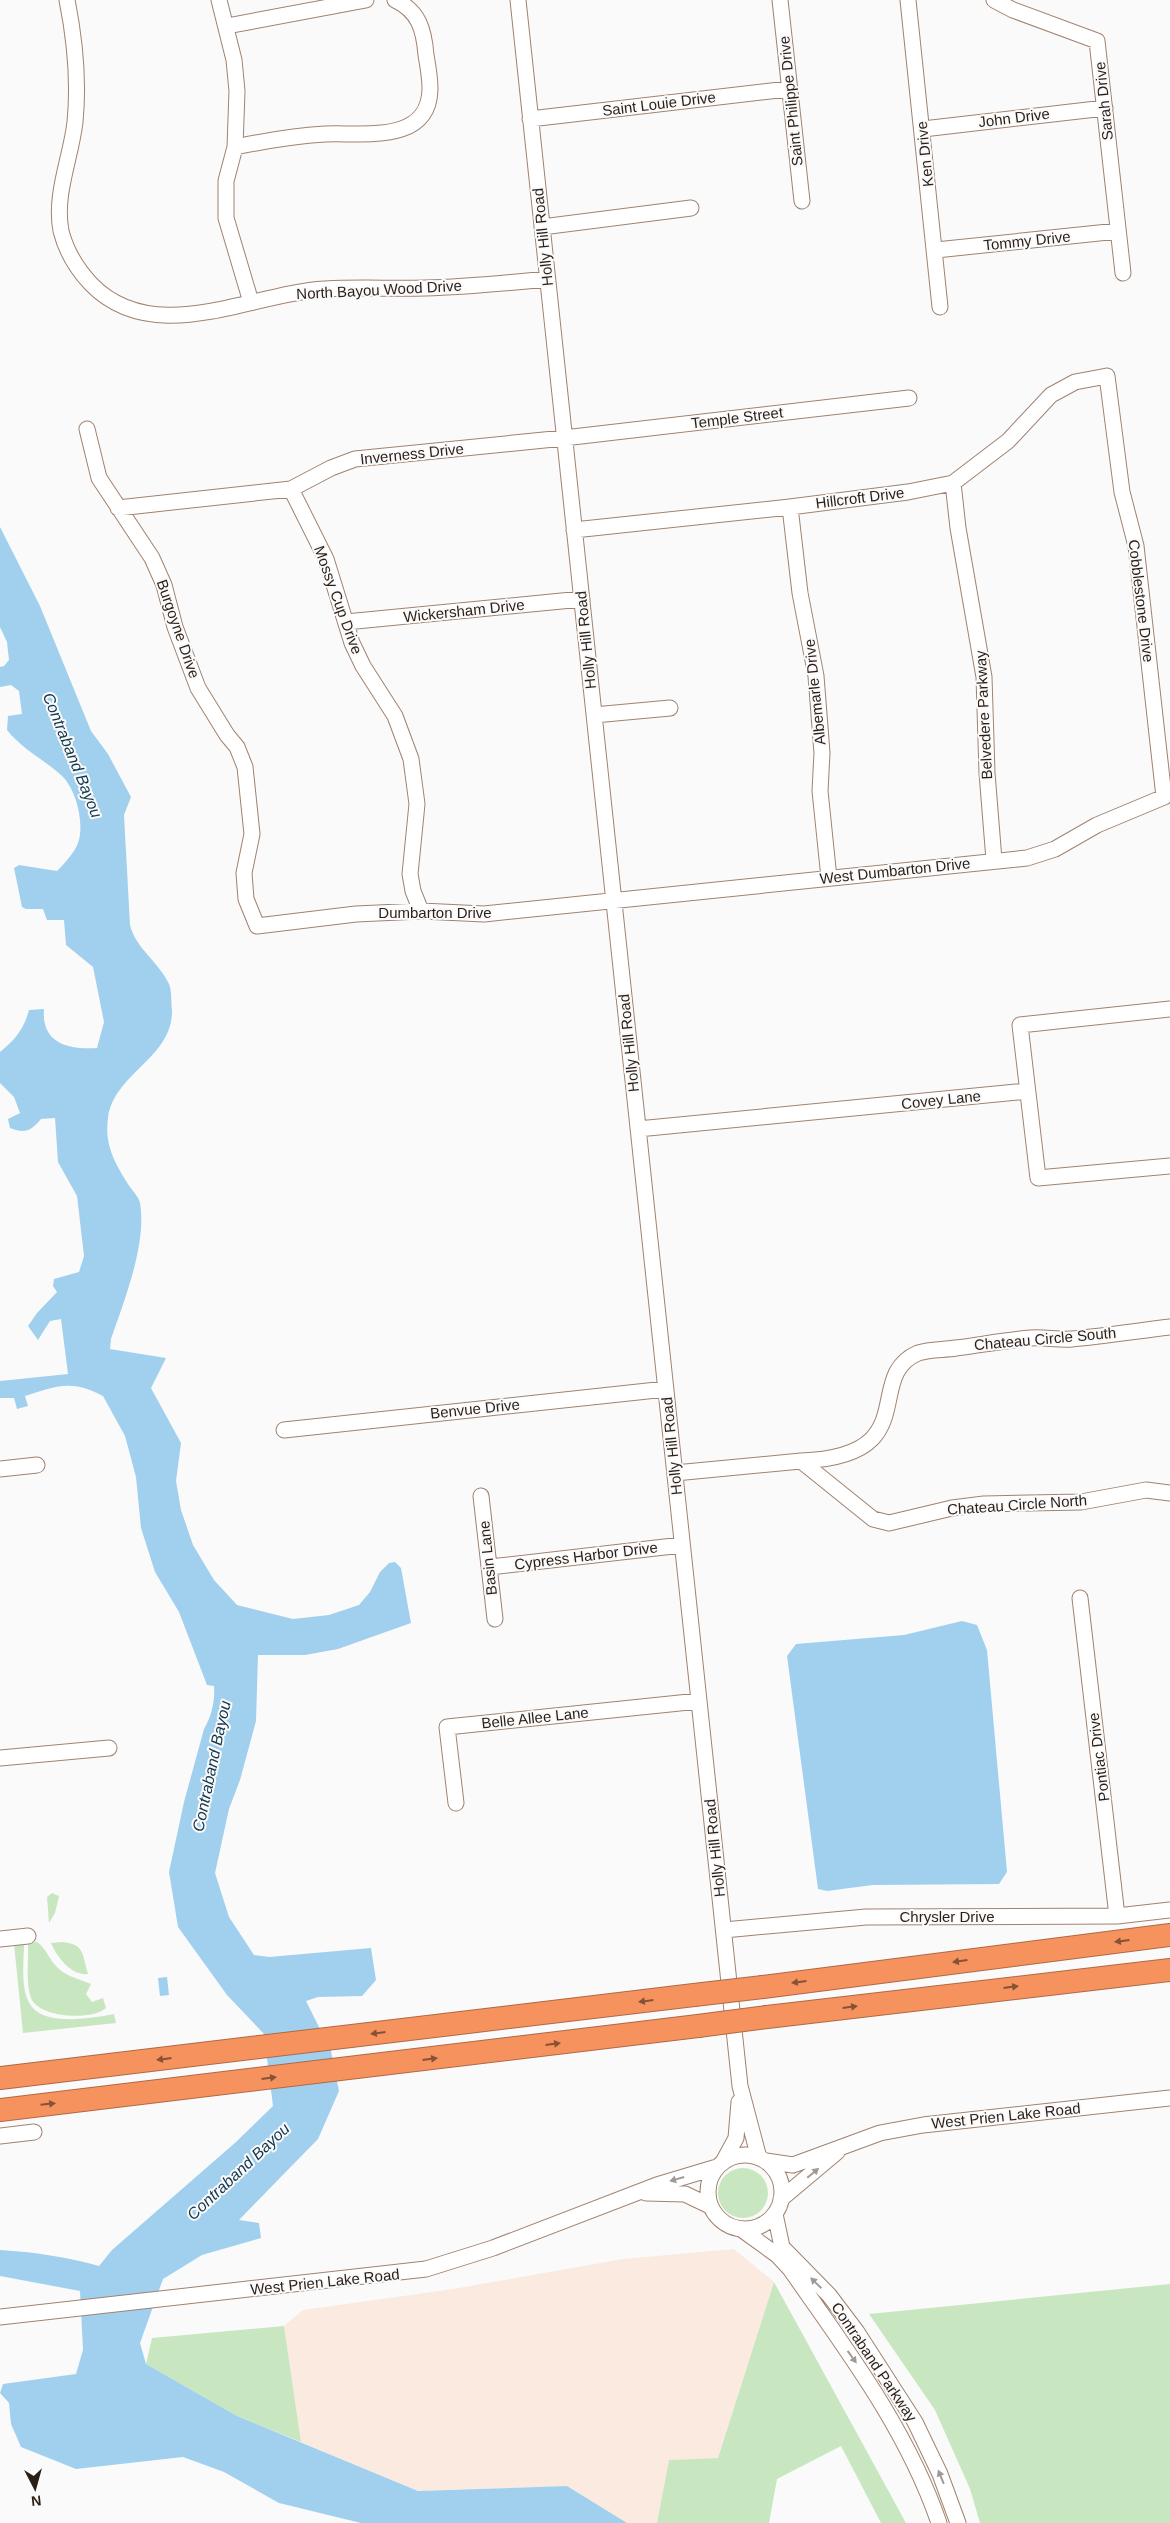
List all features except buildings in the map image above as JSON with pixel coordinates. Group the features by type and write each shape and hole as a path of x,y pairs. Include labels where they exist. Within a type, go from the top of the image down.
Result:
{"highway":[{"path":"0,2078 1170,1936"},
{"path":"0,2110 1170,1970"}],"street":[{"name":"North Bayou Wood Drive","path":"67,0 73,29 77,91 70,153 59,197 62,232 73,261 96,290 123,306 152,313 197,314 324,289 424,288 547,279"},
{"path":"219,0 234,60 237,91 234,147 226,181 226,218 252,302"},
{"path":"227,26 366,0"},
{"path":"234,147 290,137 324,134 385,134 400,131 418,117 427,102 430,90 424,34 420,21 411,10 395,0"},
{"name":"Holly Hill Road","path":"518,0 740,2086 736,2138 720,2165"},
{"name":"Saint Philippe Drive","path":"780,0 788,89 802,201"},
{"name":"Ken Drive","path":"908,0 936,250 940,307"},
{"name":"Sarah Drive","path":"994,0 1015,5 1098,41 1123,273"},
{"name":"Saint Louie Drive","path":"530,119 788,89"},
{"name":"John Drive","path":"923,129 1105,108"},
{"path":"542,227 691,208"},
{"name":"Tommy Drive","path":"936,250 1118,231"},
{"name":"Hillcroft Drive","path":"574,530 790,507 908,492 954,483 1008,441 1051,395 1075,382 1107,376"},
{"name":"Cobblestone Drive","path":"1107,376 1122,492 1136,546 1164,797"},
{"name":"Temple Street","path":"564,438 909,398"},
{"name":"Burgoyne Drive","path":"87,429 99,478 152,558 164,585 175,626 198,688 237,748 244,767 252,834 244,873 246,899 257,926"},
{"name":"Inverness Drive","path":"118,508 291,489 331,468 355,459 564,438"},
{"name":"Belvedere Parkway","path":"954,483 958,528 984,677 987,773 994,860"},
{"name":"Mossy Cup Drive","path":"291,489 326,559 346,622 363,666 395,716 411,759 417,804 410,874 413,891 421,911"},
{"name":"Albemarle Drive","path":"790,507 800,593 816,676 822,753 820,791 829,878"},
{"name":"Wickersham Drive","path":"346,622 582,599"},
{"path":"594,715 670,708"},
{"name":"West Dumbarton Drive","path":"614,900 1027,858 1055,849 1097,825 1164,797"},
{"name":"Dumbarton Drive","path":"257,926 356,914 421,911 484,914 614,900"},
{"path":"1170,1008 1020,1025 1038,1178 1170,1166"},
{"name":"Covey Lane","path":"638,1129 1027,1091"},
{"name":"Chateau Circle South","path":"801,1461 834,1457 871,1442 884,1423 896,1374 901,1366 920,1353 1016,1339 1071,1339 1170,1328"},
{"name":"Benvue Drive","path":"284,1430 666,1389"},
{"path":"675,1473 801,1461"},
{"name":"Chateau Circle North","path":"801,1461 873,1518 889,1523 960,1507 1082,1502 1146,1490 1170,1493"},
{"path":"0,1469 38,1465"},
{"name":"Basin Lane","path":"482,1496 495,1619"},
{"name":"Cypress Harbor Drive","path":"490,1567 682,1545"},
{"name":"Pontiac Drive","path":"1080,1598 1117,1916"},
{"name":"Belle Allee Lane","path":"456,1803 448,1727 699,1701"},
{"path":"0,1758 109,1748"},
{"name":"Chrysler Drive","path":"724,1930 866,1917 1117,1916 1170,1910"},
{"path":"0,1938 28,1936"},
{"name":"Holly Hill Road","path":"740,2086 762,2160"},
{"name":"West Prien Lake Road","path":"0,2317 406,2273 448,2264 741,2156 793,2165 880,2133 923,2125 1170,2098"},
{"path":"0,2136 34,2132"},
{"name":"West Prien Lake Road","path":"775,2214 781,2199 844,2146"},
{"path":"762,2160 780,2179 781,2199"},
{"path":"710,2206 709,2182 720,2165"},
{"name":"West Prien Lake Road","path":"637,2193 685,2194 710,2206 716,2216 725,2224 741,2229"},
{"path":"741,2229 760,2226 775,2214"},
{"name":"Contraband Parkway","path":"775,2214 782,2246 829,2295 846,2317 892,2384 915,2422 940,2474 958,2523"},
{"name":"Contraband Parkway","path":"741,2229 777,2255 790,2269 857,2364 891,2421 919,2476 939,2523"},
{"path":"832,2328 846,2317"}],"shaded area":[{"path":"734,2249 774,2282 718,2458 669,2460 657,2523 627,2523 567,2486 418,2491 301,2442 284,2326 303,2310 453,2289 623,2259"}],"green space":[{"path":"52,1893 59,1896 55,1913 49,1923 47,1897"},
{"path":"37,1942 62,1971 69,1976 91,1984 86,1994 92,2002 103,1998 106,2008 90,2015 78,2016 55,2013 44,2010 36,2005 31,1998 28,1985 28,1943"},
{"path":"62,1942 79,1948 88,1974 76,1972 65,1964 51,1943"},
{"path":"24,1943 23,1974 25,1990 30,2004 36,2011 46,2016 69,2019 114,2014 116,2023 23,2033 14,1944"},
{"path":"743,2168 752,2170 763,2179 768,2193 766,2202 757,2213 743,2218 734,2216 723,2207 718,2193 720,2184 729,2173"},
{"path":"774,2282 906,2523 881,2523 841,2446 777,2479 769,2523 657,2523 669,2460 718,2458"},
{"path":"1170,2284 1170,2523 980,2523 970,2489 935,2410 869,2314"},
{"path":"284,2326 301,2442 237,2416 146,2364 152,2338"}],"water":[{"name":"Contraband Bayou","path":"0,527 40,606 91,731 108,754 131,797 124,815 130,925 137,941 165,976 171,990 172,1010 170,1027 154,1053 121,1089 113,1102 108,1118 107,1128 112,1155 120,1171 139,1199 141,1219 140,1236 133,1272 111,1339 110,1349 166,1358 151,1388 181,1443 176,1481 181,1510 193,1545 214,1580 237,1605 293,1619 329,1615 359,1605 370,1592 380,1572 389,1563 395,1562 401,1568 411,1623 338,1649 305,1655 258,1655 256,1721 240,1780 229,1809 215,1873 229,1917 254,1955 269,1957 371,1948 376,1980 362,1996 318,1997 306,2001 331,2051 339,2091 318,2139 239,2220 259,2223 261,2238 202,2255 163,2279 140,2343 146,2364 237,2416 418,2491 567,2486 627,2523 361,2523 279,2503 224,2472 183,2457 76,2469 21,2447 11,2424 9,2403 0,2393 3,2384 76,2374 83,2350 80,2291 0,2276 0,2250 50,2255 99,2266 112,2250 236,2142 273,2106 264,2034 227,1995 178,1927 169,1872 184,1802 204,1729 212,1708 214,1686 207,1685 179,1612 155,1572 141,1528 136,1477 125,1436 103,1396 82,1387 55,1387 25,1396 28,1406 17,1409 14,1398 0,1398 0,1381 68,1374 61,1319 50,1321 38,1340 28,1326 37,1313 57,1292 53,1286 54,1279 79,1272 84,1256 77,1196 58,1162 55,1118 41,1119 31,1129 24,1131 10,1128 8,1119 20,1113 14,1097 0,1083 0,1052 18,1034 29,1010 44,1009 44,1021 52,1037 58,1042 76,1048 97,1048 104,1022 93,967 66,945 64,920 47,920 43,909 26,909 22,907 14,868 19,865 57,871 77,846 80,835 80,817 71,788 61,775 19,743 7,730 8,716 22,714 19,691 11,685 0,687 0,667 4,666 9,660 7,642 0,627"},
{"path":"962,1621 977,1625 987,1650 1007,1872 999,1884 873,1885 827,1891 818,1889 787,1656 796,1644 904,1635"},
{"path":"167,1977 169,1995 160,1996 158,1978"}]}
